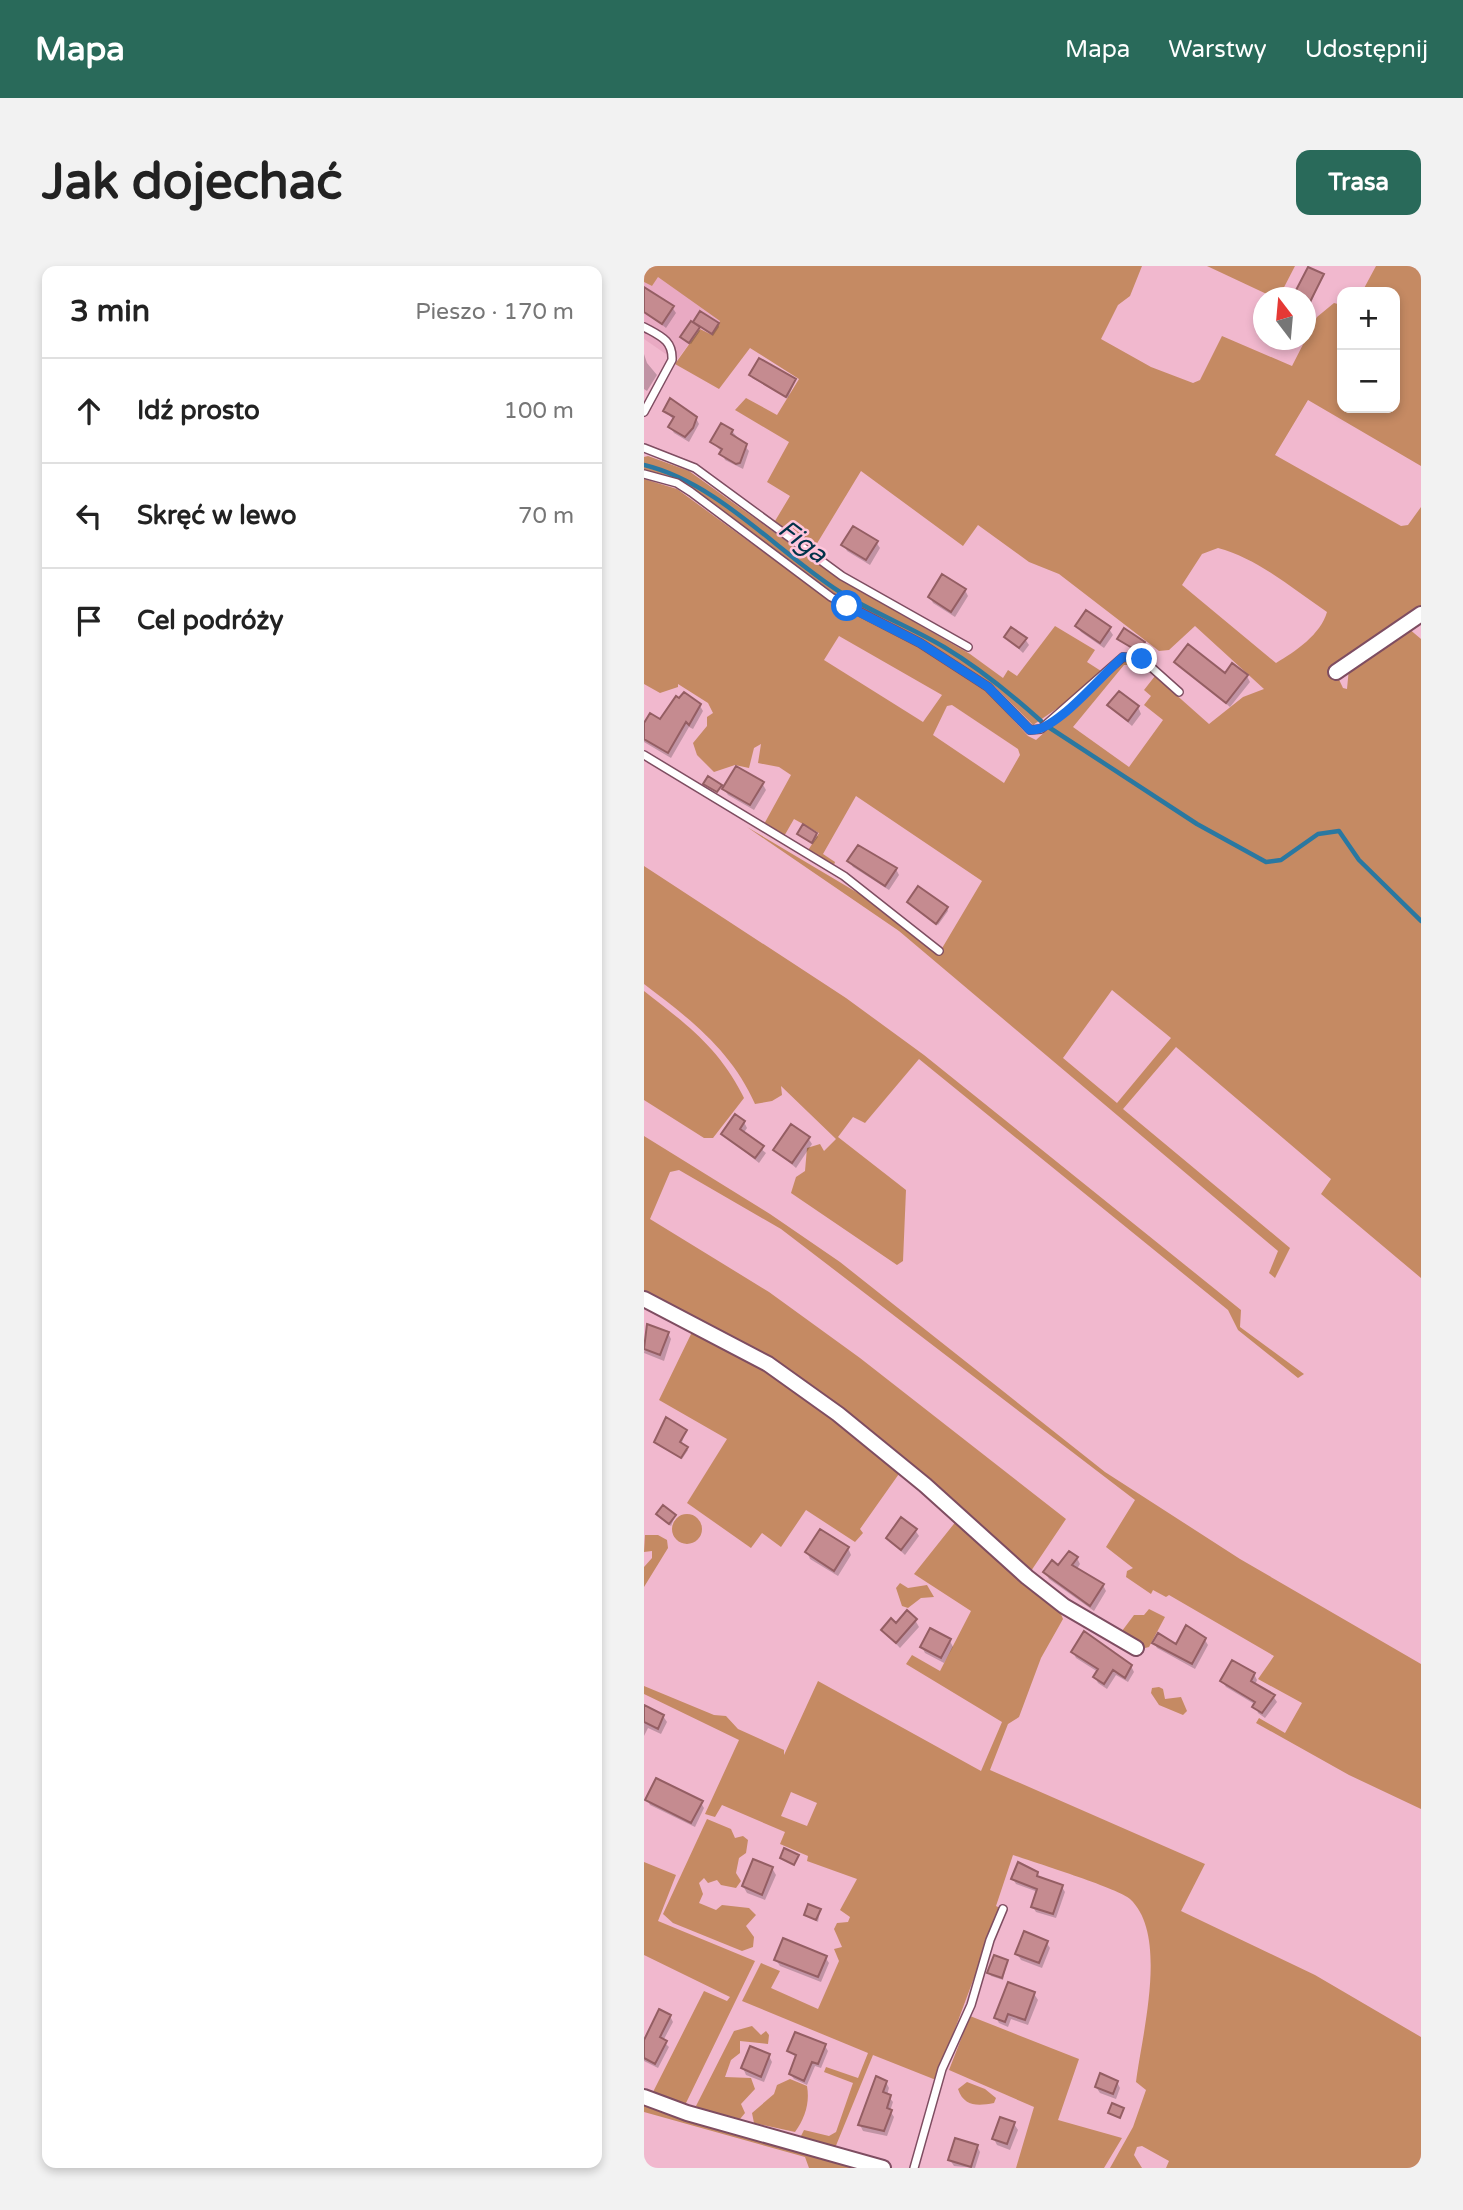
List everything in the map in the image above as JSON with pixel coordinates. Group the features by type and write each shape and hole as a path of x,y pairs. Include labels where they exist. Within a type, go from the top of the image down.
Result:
{"street":[{"path":"1336,672 1421,614"},
{"path":"644,1299 768,1364 838,1414 925,1485 1027,1577 1064,1606 1136,1648"},
{"path":"644,2097 687,2113 883,2168"}],"lane":[{"path":"644,327 664,338 673,350 672,360 644,412"},
{"path":"644,448 695,468 842,576 968,647"},
{"path":"644,474 677,483 831,597 920,643 979,681 1030,730 1041,729 1079,699 1123,657 1142,659 1178,692"},
{"path":"644,755 845,876 939,951"},
{"path":"914,2168 942,2069 971,2005 1003,1909"}],"shaded area":[{"path":"644,266 1142,266 1130,296 1118,305 1101,339 1151,367 1193,383 1200,380 1222,336 1292,366 1300,350 1316,350 1316,319 1334,303 1337,304 1337,413 1400,413 1400,287 1365,287 1376,266 1421,266 1421,466 1308,400 1275,455 1401,526 1408,525 1421,507 1421,611 1333,667 1343,688 1347,689 1349,668 1408,628 1421,639 1421,1278 1321,1194 1331,1179 1176,1047 1123,1109 1290,1248 1275,1278 1269,1273 1278,1251 899,931 747,827 863,896 938,955 982,881 856,796 823,854 835,862 833,868 807,852 819,833 794,819 783,838 763,826 791,775 779,767 758,763 761,744 754,748 749,768 735,765 714,772 697,755 693,743 707,726 707,717 713,713 708,703 678,684 678,687 660,693 644,684 644,479 677,489 829,600 919,647 986,690 1028,736 1036,740 1124,660 1135,660 1143,665 1124,665 1073,727 1129,767 1163,720 1144,705 1151,696 1144,690 1155,676 1209,724 1243,697 1264,689 1195,626 1169,650 1159,651 1059,574 1029,562 978,525 963,546 861,471 813,550 775,521 790,496 767,482 789,442 735,410 746,398 777,415 799,379 750,348 719,389 675,364 700,329 712,335 720,321 658,277 652,286 644,282","holes":["1218,548 1247,559 1327,612 1319,628 1306,642 1276,663 1182,585 1202,554","839,636 942,695 923,722 824,660","952,705 1018,749 1020,755 1004,783 933,735 947,706","1112,990 1171,1038 1117,1103 1063,1058"]},
{"path":"1207,266 1295,266 1284,287 1253,288"},
{"path":"658,276 721,321 712,336 700,329 676,361 644,339 644,282 652,286"},
{"path":"648,456 689,471 838,578 970,654 1003,678 1008,670 1017,676 1055,626 1095,650 1087,662 1101,671 1078,694 1033,725 995,687 892,623 839,597 681,481 644,471 644,457"},
{"path":"644,866 846,998 924,1055 1241,1310 1240,1327 1304,1374 1298,1378 1238,1330 1228,1310 919,1059 865,1123 853,1117 838,1137 906,1190 903,1261 897,1265 791,1193 796,1177 805,1171 807,1148 820,1144 824,1151 836,1139 781,1086 782,1095 772,1101 755,1104 722,1052 693,1023 644,984"},
{"path":"644,991 687,1025 711,1049 733,1077 744,1098 713,1138 704,1138 644,1100"},
{"path":"644,1136 770,1214 840,1262 1105,1472 1240,1559 1421,1664 1421,1809 1349,1775 1256,1723 1259,1718 1285,1733 1302,1703 1258,1679 1274,1656 1169,1595 1166,1597 1153,1590 1151,1594 1126,1577 1127,1571 1133,1568 1106,1547 1135,1500 781,1229 679,1170 670,1172 650,1219 769,1292 860,1358 1066,1519 1029,1574 841,1412 644,1295"},
{"path":"693,1330 769,1371 821,1405 901,1471 860,1529 863,1533 855,1542 806,1510 781,1547 762,1533 751,1548 687,1503 727,1439 659,1400"},
{"path":"687,1514 697,1519 702,1529 697,1539 687,1544 677,1539 672,1529 677,1519"},
{"path":"957,1520 1056,1602 1063,1619 1041,1658 1019,1717 1008,1724 990,1770 1205,1864 1181,1911 1315,1975 1421,2037 1421,2168 1166,2168 1169,2161 1142,2146 1137,2147 1134,2155 1142,2168 1110,2168 1133,2127 1146,2090 1136,2082 1147,2012 1151,1960 1142,1915 1130,1899 1123,1895 1013,1855 996,1906 1000,1908 936,2080 873,2055 835,2148 800,2138 804,2130 829,2136 836,2132 853,2083 824,2072 826,2067 858,2078 868,2053 742,2001 761,1963 780,1971 771,1988 818,2009 839,1961 834,1949 842,1947 834,1929 837,1923 848,1922 850,1917 840,1910 857,1879 807,1861 808,1856 780,1844 785,1832 722,1805 715,1817 705,1814 739,1740 644,1694 644,1686 714,1715 726,1716 738,1729 784,1750 784,1755 818,1681 981,1771 1002,1722 906,1664 912,1655 940,1671 971,1611 914,1574","holes":["791,1792 817,1803 807,1826 781,1816"]},
{"path":"645,1535 658,1535 667,1540 668,1548 644,1587 644,1567 652,1558 652,1551 644,1552"},
{"path":"900,1583 908,1588 927,1585 934,1597 921,1598 908,1608 902,1606 896,1588"},
{"path":"1149,1609 1165,1617 1149,1647 1145,1648 1122,1635 1122,1631 1134,1615 1144,1615"},
{"path":"1152,1688 1163,1689 1165,1699 1181,1697 1187,1711 1183,1715 1159,1705 1151,1693"},
{"path":"707,1819 731,1829 735,1838 743,1836 748,1840 746,1853 739,1858 736,1873 741,1881 736,1888 721,1885 717,1880 708,1883 704,1878 699,1883 703,1894 699,1903 716,1910 722,1905 749,1908 756,1915 746,1926 754,1937 753,1947 742,1951 673,1923 663,1914"},
{"path":"644,1862 676,1875 658,1921 755,1961 686,2103 682,2105 652,2095 653,2092 704,1991 727,2001 730,1997 644,1955"},
{"path":"970,2016 1079,2059 1058,2120 1122,2138 1104,2168 1016,2168 1034,2107 949,2070"},
{"path":"752,2026 761,2035 766,2031 769,2035 768,2044 740,2041 740,2053 731,2060 725,2077 751,2078 755,2089 741,2104 745,2113 740,2119 702,2110 696,2106 734,2031"},
{"path":"790,2079 807,2086 808,2092 806,2110 795,2132 754,2123 752,2113 774,2094 777,2085"},
{"path":"967,2082 985,2089 996,2098 994,2103 977,2105 964,2099 958,2089"},
{"path":"644,2102 864,2168 809,2168 805,2157 644,2112"}],"building":[{"path":"1308,267 1324,274 1316,290 1316,287 1298,287"},
{"path":"644,287 674,306 662,324 644,312"},
{"path":"700,311 719,323 712,334 693,322"},
{"path":"691,321 700,327 689,343 680,337"},
{"path":"759,358 796,379 786,397 749,375"},
{"path":"670,398 697,417 693,428 685,437 668,427 674,417 663,411"},
{"path":"721,423 733,430 731,434 747,444 740,463 736,464 719,454 722,449 710,442"},
{"path":"853,526 878,541 866,560 841,545"},
{"path":"942,574 966,589 951,612 928,597"},
{"path":"1086,610 1111,627 1100,643 1075,626"},
{"path":"1011,627 1027,638 1019,648 1004,637"},
{"path":"1124,628 1145,642 1139,652 1117,639"},
{"path":"1188,644 1225,673 1232,663 1248,675 1226,703 1174,662"},
{"path":"1119,691 1139,706 1128,721 1107,705"},
{"path":"684,692 701,704 689,725 686,722 668,753 644,739 644,723 650,713 660,719 676,696 679,698"},
{"path":"736,766 764,782 750,805 722,789"},
{"path":"708,776 722,785 717,792 703,784"},
{"path":"803,824 817,833 812,843 797,834"},
{"path":"858,845 897,868 885,886 847,861"},
{"path":"918,886 948,907 936,924 907,902"},
{"path":"735,1114 745,1121 740,1129 764,1146 755,1158 721,1134"},
{"path":"791,1124 810,1137 792,1163 773,1150"},
{"path":"647,1324 669,1332 660,1355 644,1349"},
{"path":"666,1417 687,1430 680,1442 688,1447 681,1458 654,1442"},
{"path":"663,1505 676,1515 669,1524 656,1514"},
{"path":"901,1517 917,1529 901,1550 886,1538"},
{"path":"820,1529 849,1547 834,1571 805,1552"},
{"path":"1069,1551 1078,1557 1072,1565 1104,1584 1090,1606 1043,1572 1052,1560 1058,1565"},
{"path":"907,1610 917,1619 896,1643 881,1630 891,1618 896,1623"},
{"path":"1186,1625 1206,1638 1192,1664 1152,1643 1158,1633 1176,1644"},
{"path":"930,1628 951,1639 941,1658 920,1647"},
{"path":"1084,1631 1132,1665 1125,1678 1113,1670 1104,1684 1093,1677 1098,1669 1071,1652"},
{"path":"1232,1660 1255,1673 1251,1681 1275,1695 1262,1713 1252,1707 1255,1702 1220,1681"},
{"path":"644,1705 664,1715 658,1729 644,1722"},
{"path":"656,1778 703,1801 691,1823 645,1800"},
{"path":"784,1848 799,1855 794,1865 780,1858"},
{"path":"753,1859 773,1867 762,1895 742,1886"},
{"path":"1018,1862 1038,1872 1037,1876 1063,1885 1053,1914 1031,1907 1037,1889 1011,1879"},
{"path":"808,1904 821,1909 816,1920 804,1915"},
{"path":"1024,1931 1048,1941 1039,1963 1015,1954"},
{"path":"783,1938 827,1956 818,1977 774,1960"},
{"path":"994,1955 1008,1960 1002,1978 987,1973"},
{"path":"1008,1982 1035,1992 1025,2020 1008,2014 1005,2022 994,2018"},
{"path":"659,2009 671,2015 660,2037 667,2041 655,2064 644,2058 644,2040"},
{"path":"795,2032 826,2044 818,2064 812,2062 804,2081 789,2074 796,2055 787,2051"},
{"path":"750,2046 770,2054 761,2077 741,2068"},
{"path":"1100,2073 1118,2081 1113,2094 1095,2087"},
{"path":"876,2076 887,2081 883,2092 891,2095 887,2108 892,2110 884,2131 858,2125"},
{"path":"1112,2103 1124,2108 1120,2118 1108,2113"},
{"path":"1000,2117 1015,2122 1007,2144 992,2139"},
{"path":"955,2138 978,2145 971,2167 948,2160"}],"waterway":[{"name":"Figa","path":"644,465 671,474 722,502 816,576 840,592 957,655 1041,721"},
{"name":"Figa","path":"1050,728 1197,824 1266,862 1281,860 1318,834 1339,831 1359,860 1421,921"}],"route":[{"path":"847,606 920,643 988,687 1024,727 1030,730 1041,729 1079,699 1123,657 1142,659"}]}
